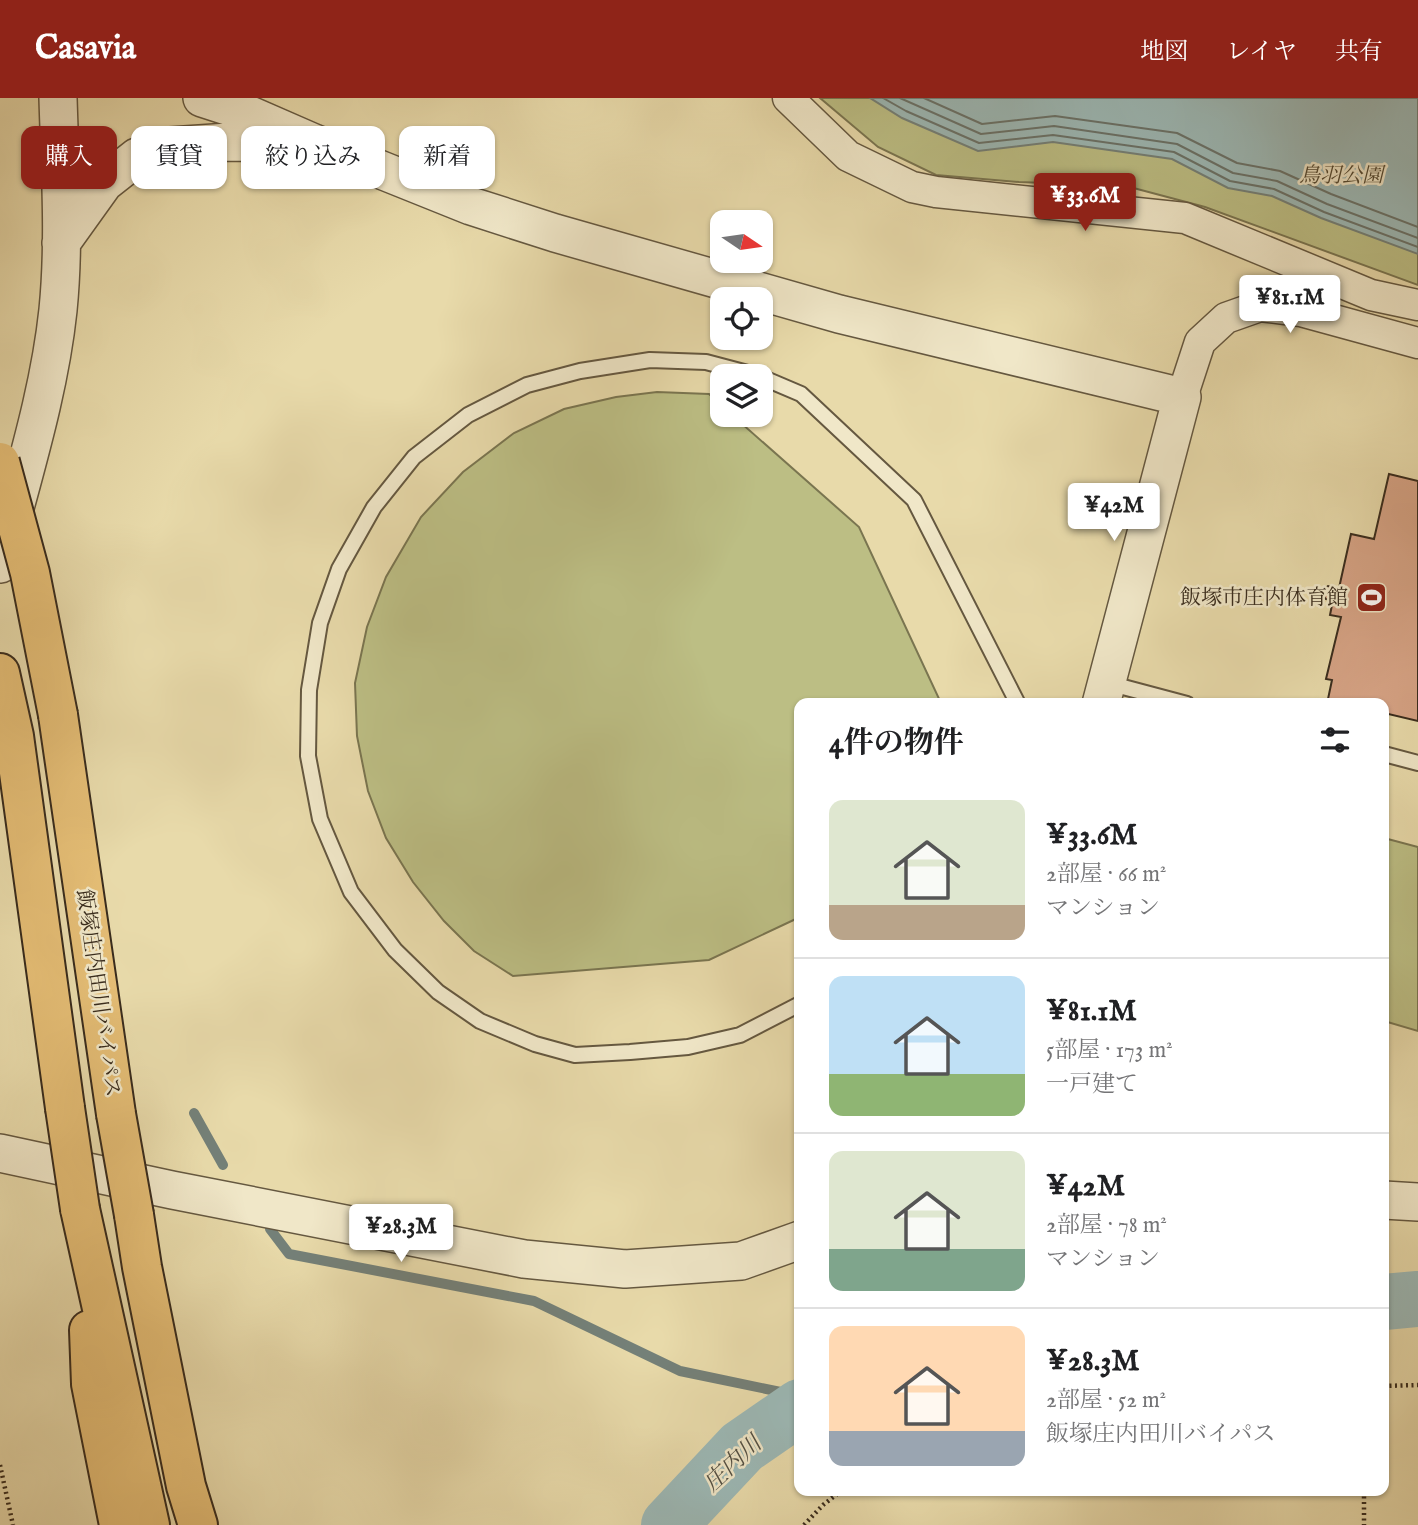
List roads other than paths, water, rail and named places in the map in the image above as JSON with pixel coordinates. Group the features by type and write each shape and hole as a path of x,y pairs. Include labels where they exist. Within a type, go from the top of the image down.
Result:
{"highway":[{"name":"飯塚庄内田川バイパス","path":"0,462 30,573 58,715 116,1114 142,1267 186,1486 198,1525"},
{"path":"0,673 14,736 82,1220 150,1525"},
{"path":"82,1220 91,1384 119,1525"},
{"path":"142,1267 224,1525"}],"street":[{"path":"0,564 47,380 58,310 61,243 58,98"},
{"path":"202,98 274,126"},
{"path":"788,98 848,156 912,187 950,194 1185,218 1371,295 1418,305"},
{"path":"61,243 104,183 137,157 170,146 241,142"},
{"path":"385,172 471,206 555,233 839,314 1182,397"},
{"path":"1104,693 1182,397 1200,342 1227,318 1260,306 1301,311 1418,343"},
{"path":"0,1153 172,1190 537,1260 625,1269 741,1261 794,1242"},
{"path":"1389,1200 1418,1202"}],"lane":[{"path":"713,364 650,360 580,371 527,385 468,415 414,457 374,507 339,569 320,623 309,690 309,756 320,819 351,892 395,950 438,992 480,1021 536,1044 575,1055 688,1047 740,1034 794,1006"},
{"path":"773,382 801,394 914,500 1015,698"},
{"path":"1104,693 1142,698"},
{"path":"1389,755 1418,763"}],"water":[{"name":"鳥羽公園","path":"870,98 1418,98 1418,254 1321,218 1272,196 1228,188 1172,159 1053,142 978,151 902,118"}],"waterway":[{"path":"194,1113 223,1165"},
{"path":"270,1229 289,1254 534,1301 680,1371 794,1395"},
{"name":"庄内川","path":"1389,1302 1418,1299"},
{"name":"庄内川","path":"669,1525 742,1447 794,1411"}],"place":[{"name":"飯塚市庄内体育館","path":"1371,597"}]}
